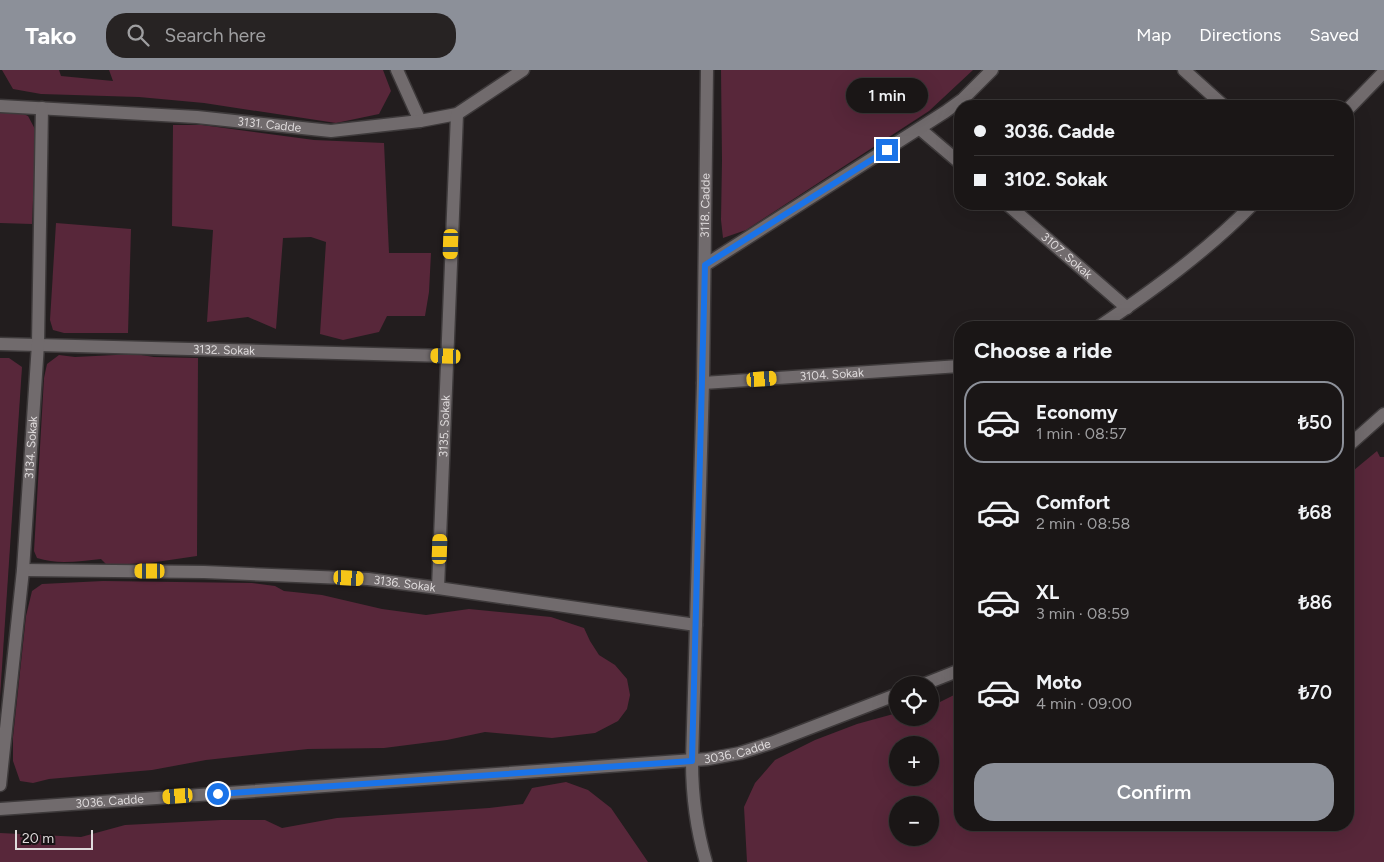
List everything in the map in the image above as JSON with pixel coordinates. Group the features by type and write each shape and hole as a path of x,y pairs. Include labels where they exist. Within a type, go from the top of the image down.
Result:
{"street":[{"path":"397,70 420,122"},
{"name":"3131. Cadde","path":"0,106 197,117 331,131 420,122 457,114 524,70"},
{"name":"3118. Cadde","path":"706,862 694,814 692,761 703,383 707,70"},
{"path":"962,100 992,70"},
{"path":"1184,70 1217,100"},
{"path":"1354,103 1384,72"},
{"path":"705,265 920,129 954,105"},
{"name":"3134. Sokak","path":"0,785 23,570 38,344 42,108"},
{"name":"3135. Sokak","path":"438,588 457,114"},
{"path":"920,129 954,158"},
{"name":"3107. Sokak","path":"1014,210 1127,308"},
{"path":"1108,321 1202,251 1246,210"},
{"name":"3132. Sokak","path":"0,344 446,356"},
{"name":"3104. Sokak","path":"703,383 954,366"},
{"path":"1354,441 1384,414"},
{"name":"3136. Sokak","path":"23,570 204,572 368,579 696,625"},
{"path":"939,678 954,672"},
{"name":"3036. Cadde","path":"0,808 692,761 725,756 756,748 889,697"}],"shaded area":[{"path":"2,70 59,70 61,76 113,81 109,70 383,70 391,91 379,114 336,123 204,103 139,97 41,94 13,89"},
{"path":"721,70 973,70 929,111 746,230 723,238 721,220"},
{"path":"0,112 19,112 28,116 36,131 32,224 0,223"},
{"path":"173,125 202,125 314,140 384,143 389,253 431,253 429,292 425,316 387,316 379,332 343,340 320,334 326,242 311,237 283,238 276,329 248,317 207,322 213,230 172,226"},
{"path":"56,223 131,229 128,333 64,333 53,330 50,320"},
{"path":"135,354 154,357 198,358 197,556 149,563 107,565 101,559 61,562 37,558 34,551 44,378 47,364 59,355 75,357"},
{"path":"0,358 9,358 22,367 0,697"},
{"path":"1377,451 1380,457 1384,457 1384,862 747,862 744,807 755,783 775,760 815,740 857,724 889,715 889,726 939,726 939,702 954,695 954,831 1354,831 1354,470"},
{"path":"103,581 252,583 275,586 284,591 322,595 382,609 426,615 469,609 551,617 584,628 599,655 615,665 627,679 630,695 627,709 618,721 595,733 552,738 485,732 447,740 384,748 308,749 206,760 152,770 49,779 33,783 20,781 13,761 13,737 26,616 32,591 42,584"},
{"path":"566,782 588,790 611,808 648,862 0,862 0,833 81,837 125,825 221,820 265,820 282,828 337,818 523,804 532,788"}],"route":[{"path":"218,794 692,761 705,265 887,150"}]}
